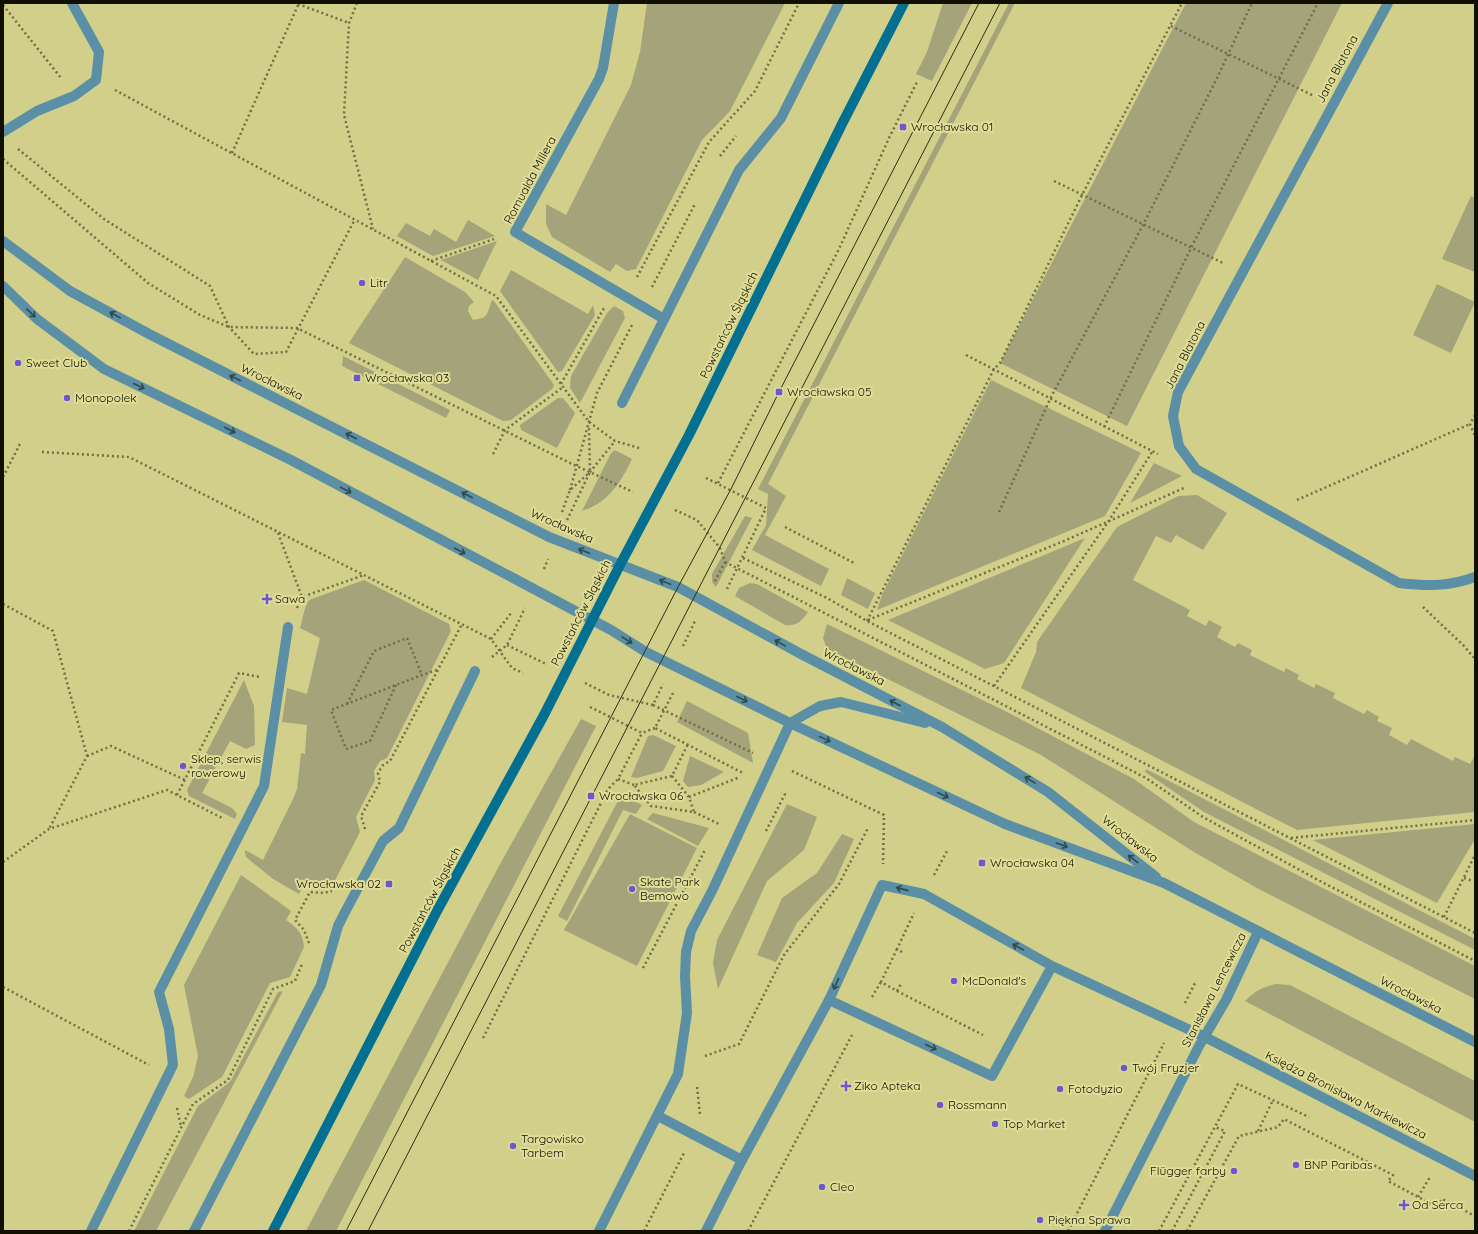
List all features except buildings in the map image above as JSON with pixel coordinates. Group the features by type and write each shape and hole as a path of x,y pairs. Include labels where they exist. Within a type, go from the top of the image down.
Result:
{"main road":[{"name":"Powstańców Śląskich","path":"273,1231 437,911 544,715 593,621 620,565 689,435 842,124 904,3"}],"street":[{"path":"3,132 37,111 74,96 96,80 99,52 72,3"},
{"name":"Romualda Millera","path":"614,3 603,68 599,79 515,232 664,319"},
{"path":"622,403 739,170 781,118 839,3"},
{"name":"Jana Blatona","path":"1388,3 1178,392 1173,416 1178,446 1193,465 1210,477 1272,510 1399,583 1428,586 1457,584 1475,577"},
{"name":"Wrocławska","path":"3,241 70,291 149,334 557,541 678,587 801,654 942,727 1048,792 1164,883"},
{"name":"Wrocławska","path":"3,286 37,319 104,369 291,460 673,665 790,723 1005,824 1164,883 1475,1042"},
{"path":"91,1231 173,1064 169,1029 159,992 264,786 288,627"},
{"path":"194,1231 321,985 338,926 344,914 383,841 399,828 475,671"},
{"path":"599,1231 678,1074 685,1037 687,1013 685,976 686,952 691,931 712,891 790,723 820,706 842,702 942,727"},
{"path":"706,1231 742,1160 829,1000 882,885"},
{"name":"Księdza Bronisława Markiewicza","path":"882,885 924,894 1052,966 1173,1024 1205,1037 1475,1176"},
{"name":"Stanisława Lencewicza","path":"1105,1231 1205,1037 1226,1000 1258,932"},
{"path":"829,1000 992,1076 1052,966"},
{"path":"658,1116 742,1160"}],"path":[{"path":"357,3 349,23 344,115 373,230"},
{"path":"493,454 505,430 562,386 622,275 634,282 709,142 755,91 799,3"},
{"path":"867,621 994,369 1000,363 1082,195 1182,3"},
{"path":"999,512 1050,399 1143,225 1252,3"},
{"path":"1104,427 1190,248 1318,3"},
{"path":"232,153 298,4 349,23"},
{"path":"3,5 74,96"},
{"path":"1170,26 1333,105"},
{"path":"96,80 497,297 589,422 615,441 639,448"},
{"path":"718,483 840,249 889,138 918,82"},
{"path":"15,147 104,219 210,286 229,327 254,354 286,352 297,328 354,220"},
{"path":"3,159 148,283 200,315 229,327 297,328 578,467 618,485"},
{"path":"1054,181 1242,273"},
{"path":"431,261 515,232"},
{"path":"966,355 1152,452 1193,465"},
{"path":"1272,510 1470,424 1475,415"},
{"path":"562,512 578,467 589,422"},
{"path":"475,671 507,645 590,472 589,422"},
{"path":"1470,424 1475,436"},
{"path":"570,490 590,472 615,441"},
{"path":"3,477 21,442"},
{"path":"42,452 129,457 491,639 512,668 523,673"},
{"path":"994,686 1108,522 1152,452"},
{"path":"867,621 1108,522 1210,477"},
{"path":"706,478 766,508 727,589"},
{"path":"653,705 724,562 720,548 697,520 689,516"},
{"path":"785,527 856,564"},
{"path":"278,532 302,597 365,575"},
{"path":"743,558 827,598 867,621 1475,933"},
{"path":"724,562 1146,778 1217,825 1318,880 1475,961"},
{"path":"1399,583 1464,646 1475,659"},
{"path":"3,604 53,631 87,756"},
{"path":"491,639 512,612"},
{"path":"365,831 361,816 380,782 378,773 383,765 390,761 462,624"},
{"path":"347,704 374,651 407,638 422,676"},
{"path":"507,645 528,655"},
{"path":"396,685 370,741 346,749 331,710 396,685 438,670"},
{"path":"177,795 239,673 280,681"},
{"path":"647,704 653,705 754,753"},
{"path":"590,707 642,733"},
{"path":"483,1038 608,789 618,779 642,733 655,728"},
{"path":"672,776 688,744"},
{"path":"49,829 87,756 111,746 185,780"},
{"path":"689,797 746,774"},
{"path":"799,774 884,815 882,885"},
{"path":"634,785 672,776"},
{"path":"672,776 689,797 694,812"},
{"path":"618,779 634,785 651,806 694,812 718,825 722,818"},
{"path":"3,862 49,829 167,790 242,828"},
{"path":"1291,838 1475,820"},
{"path":"705,1056 739,1044 784,955 839,884 868,828"},
{"path":"643,968 707,845"},
{"path":"1444,917 1475,855"},
{"path":"1464,878 1473,881"},
{"path":"309,949 307,936 295,920 310,892 323,893 336,889"},
{"path":"748,1231 881,982 897,949"},
{"path":"129,1231 193,1104 228,1080 273,989 295,981 303,962"},
{"path":"881,982 983,1035"},
{"path":"1068,1231 1195,983"},
{"path":"897,991 901,984"},
{"path":"3,987 155,1068"},
{"path":"1159,1231 1238,1084 1316,1121"},
{"path":"1258,1132 1273,1100"},
{"path":"178,1102 176,1106 181,1127"},
{"path":"1187,1231 1239,1136 1278,1127 1284,1119 1393,1175 1388,1181 1437,1207 1442,1199 1475,1216"},
{"path":"1172,1231 1225,1130 1215,1127"},
{"path":"644,1231 693,1134"},
{"path":"1424,1172 1437,1179"},
{"path":"1418,1197 1431,1176"}],"shaded area":[{"path":"647,3 785,3 730,111 702,140 636,269 627,271 616,264 610,272 552,237 546,224 546,204 566,215 631,85 640,52"},
{"path":"943,3 972,3 932,81 916,74 927,52"},
{"path":"1009,3 1015,3 768,484 786,496 765,535 829,569 821,586 752,550 766,525 768,494 758,489"},
{"path":"1186,3 1342,3 1127,426 1000,363"},
{"path":"1471,196 1475,198 1475,272 1442,259"},
{"path":"468,220 495,236 433,256 397,236 406,223 430,236 434,229 456,242"},
{"path":"497,241 478,280 441,260"},
{"path":"405,257 465,292 474,302 469,306 468,311 473,320 483,318 487,314 492,300 494,301 554,385 552,389 511,420 503,421 349,343"},
{"path":"511,270 588,314 593,305 595,315 562,371 558,372 500,291"},
{"path":"1437,284 1475,302 1451,353 1413,335"},
{"path":"614,306 623,311 625,318 580,403 570,388 571,376 607,313"},
{"path":"343,356 450,410 446,418 342,366"},
{"path":"991,380 1141,453 1105,516 877,610 882,595"},
{"path":"558,398 563,398 575,413 557,448 521,430 520,425"},
{"path":"615,450 632,459 628,468 613,491 599,503 582,511 611,453"},
{"path":"1154,463 1182,476 1130,503"},
{"path":"1197,495 1227,513 1203,550 1176,535 1171,543 1156,536 1133,580 1190,610 1187,616 1206,626 1209,620 1222,627 1217,637 1235,647 1238,643 1252,650 1250,655 1284,672 1286,668 1299,675 1297,679 1314,688 1316,684 1335,693 1333,698 1364,714 1367,710 1379,717 1377,721 1392,728 1389,735 1407,745 1411,739 1453,761 1455,757 1470,764 1475,755 1475,812 1297,830 1021,688 1036,652 1037,642 1117,527 1178,496"},
{"path":"745,516 752,518 716,587 712,582 712,574"},
{"path":"1085,538 1004,663 985,669 888,620"},
{"path":"847,578 875,593 868,609 841,595"},
{"path":"364,580 449,624 451,631 387,758 380,761 374,771 375,780 356,817 360,832 332,886 321,888 304,884 299,894 273,879 246,857 245,850 263,860 297,789 301,753 305,754 307,725 282,722 287,688 307,694 320,638 300,628 305,608 309,600"},
{"path":"750,583 757,584 808,612 798,623 793,625 785,625 735,596 739,588"},
{"path":"827,624 1007,712 1134,779 1194,822 1475,966 1475,999 1255,887 1194,852 1041,755 827,649 823,638"},
{"path":"244,680 254,706 255,745 246,749 230,741 202,793 232,808 237,814 235,819 189,796 187,790"},
{"path":"687,701 748,733 753,763 677,722"},
{"path":"581,719 596,726 336,1231 306,1231 499,866"},
{"path":"653,735 676,746 663,771 637,778 631,777 648,736"},
{"path":"690,756 724,772 701,785 688,787 683,781"},
{"path":"1146,769 1475,939 1475,950 1204,812 1145,772"},
{"path":"621,795 642,805 636,814 623,810 567,921 558,916"},
{"path":"787,804 817,817 804,850 767,881 718,989 713,963 717,940"},
{"path":"653,813 709,828 698,846 647,819"},
{"name":"Skate Park Bemowo","path":"630,814 697,848 637,966 564,930"},
{"path":"1475,824 1475,839 1437,903 1313,840"},
{"path":"842,834 854,839 834,883 797,923 776,962 757,955 782,898 817,873"},
{"path":"241,875 291,911 286,920 299,931 304,947 290,977 270,983 222,1077 189,1099 184,1096 193,1077 198,1056 184,985"},
{"path":"1276,984 1290,985 1475,1081 1475,1122 1245,1001 1259,990"},
{"path":"283,991 156,1231 134,1231 198,1106 230,1082 278,992"}],"tram line":[{"path":"346,1231 678,587 731,489 779,392 979,3"},
{"path":"368,1231 1000,3"}],"place":[{"name":"Wrocławska 01","path":"903,127"},
{"name":"Litr","path":"362,283"},
{"name":"Sweet Club","path":"18,363"},
{"name":"Wrocławska 03","path":"357,378"},
{"name":"Wrocławska 05","path":"779,392"},
{"name":"Monopolek","path":"67,398"},
{"name":"Sawa","path":"267,599"},
{"name":"Sklep, serwis rowerowy","path":"183,766"},
{"name":"Wrocławska 06","path":"591,796"},
{"name":"Wrocławska 04","path":"982,863"},
{"name":"Wrocławska 02","path":"389,884"},
{"name":"Skate Park Bemowo","path":"632,889"},
{"name":"McDonald's","path":"954,981"},
{"name":"Twój Fryzjer","path":"1124,1068"},
{"name":"Ziko Apteka","path":"846,1086"},
{"name":"Fotodyzio","path":"1060,1089"},
{"name":"Rossmann","path":"940,1105"},
{"name":"Top Market","path":"995,1124"},
{"name":"Targowisko Tarbem","path":"513,1146"},
{"name":"BNP Paribas","path":"1296,1165"},
{"name":"Flügger farby","path":"1234,1171"},
{"name":"Cleo","path":"822,1187"},
{"name":"Od Serca","path":"1404,1205"},
{"name":"Piękna Sprawa","path":"1040,1220"}]}
